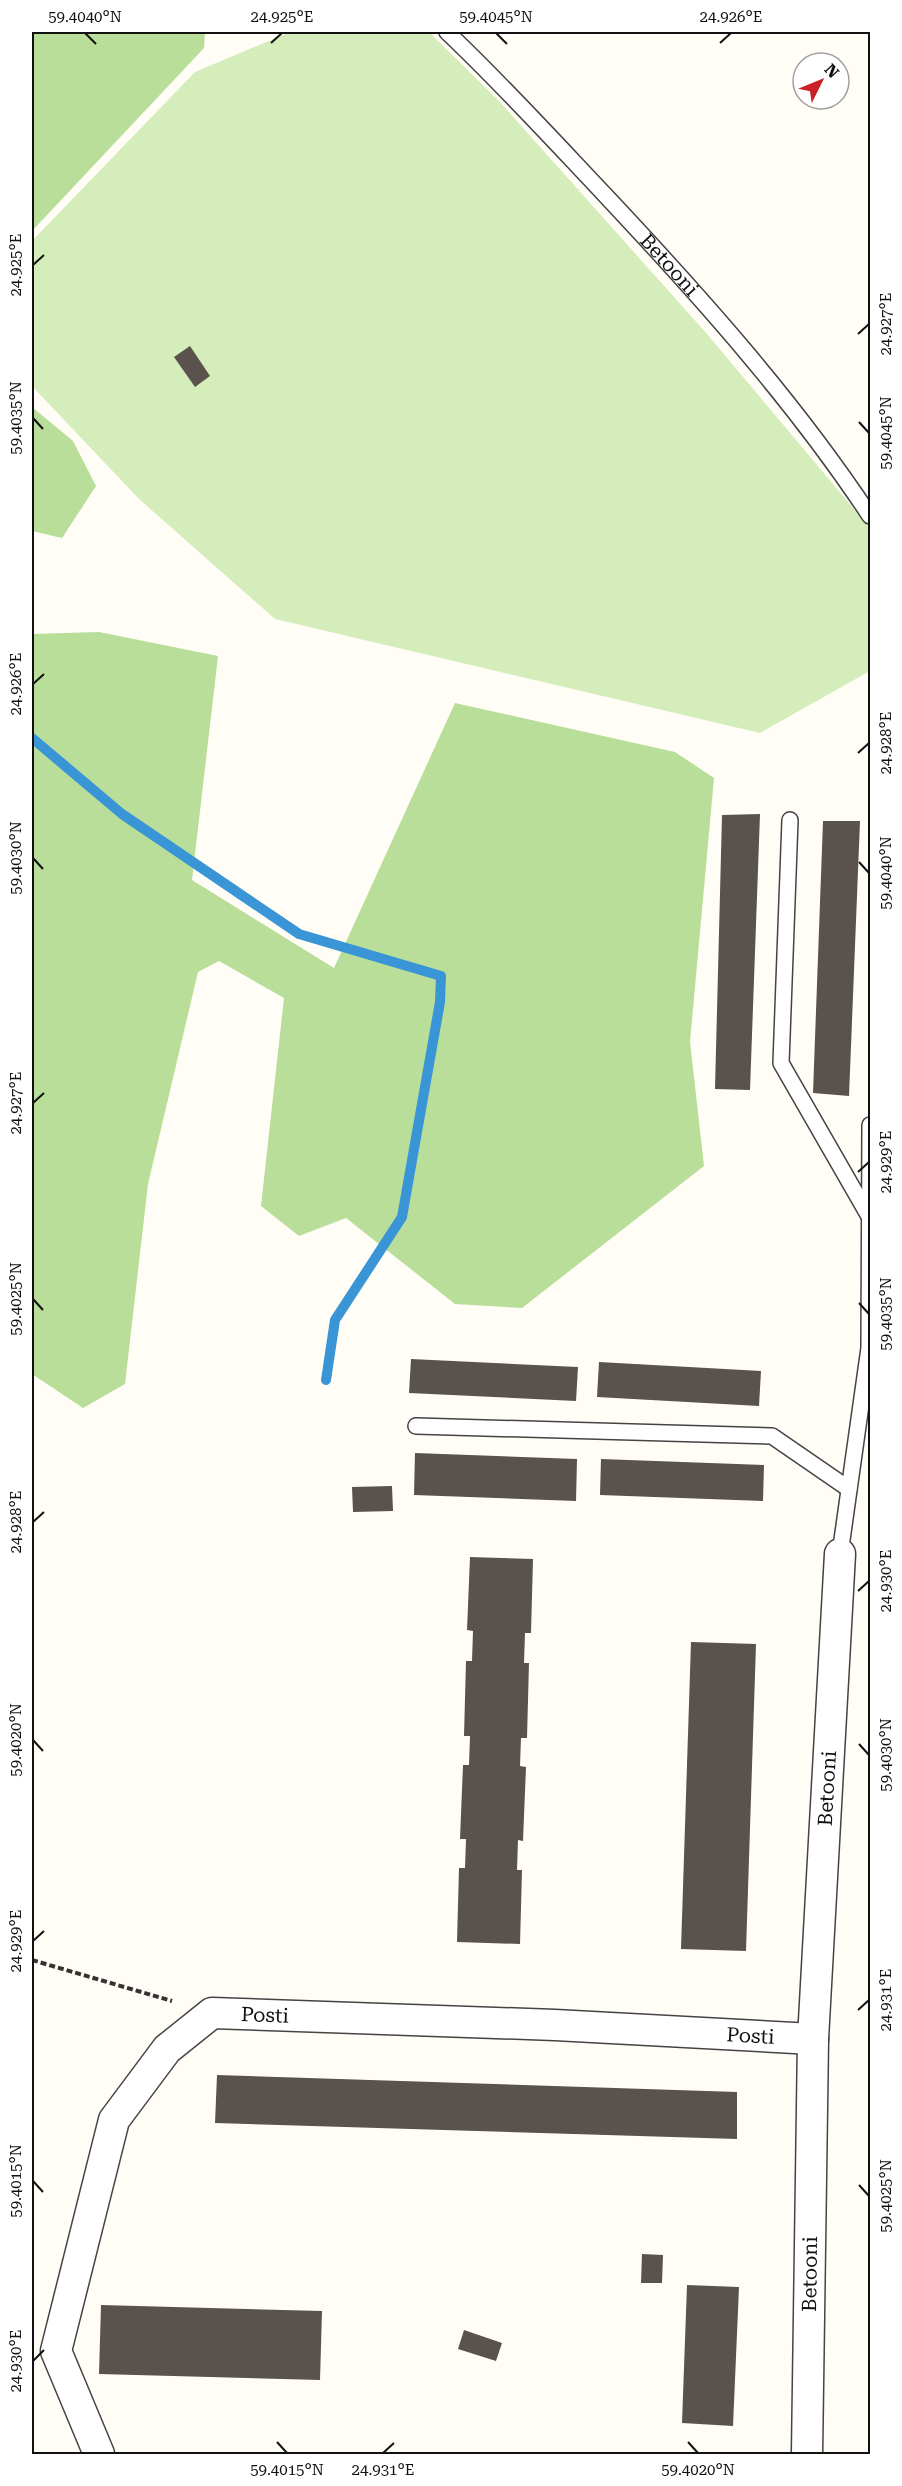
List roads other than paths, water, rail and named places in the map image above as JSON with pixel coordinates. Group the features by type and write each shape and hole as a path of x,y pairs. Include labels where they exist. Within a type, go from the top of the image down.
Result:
{"street":[{"name":"Betooni","path":"807,2454 813,2039 840,1554"},
{"name":"Posti","path":"99,2454 56,2351 114,2120 167,2049 212,2013 555,2025 813,2039"}],"lane":[{"name":"Betooni","path":"447,32 487,70 687,282 836,464 870,516"},
{"path":"790,820 781,1063 870,1218"},
{"name":"Betooni","path":"840,1554 869,1348 870,1125"},
{"path":"416,1426 772,1436 849,1489"}],"waterway":[{"path":"32,738 122,814 299,934 441,976 440,1002 402,1217 335,1320 326,1380"}]}
